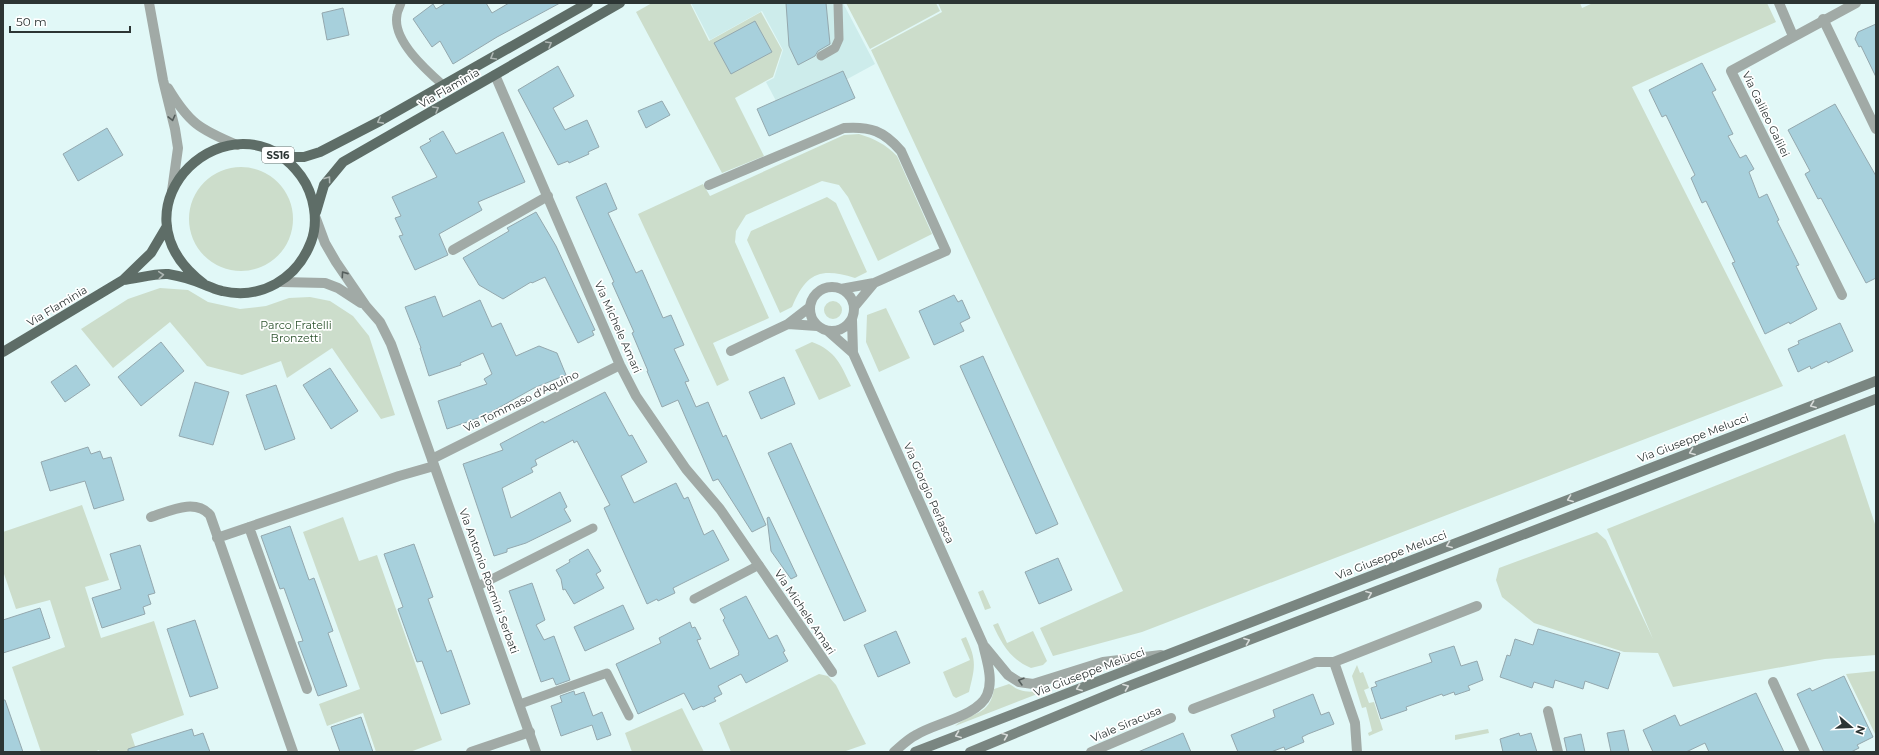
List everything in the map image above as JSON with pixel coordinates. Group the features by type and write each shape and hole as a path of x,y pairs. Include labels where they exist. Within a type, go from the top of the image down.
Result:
{"main road":[{"name":"Via Flaminia","path":"282,157 304,157 320,152 443,85 588,3"},
{"name":"Via Flaminia","path":"315,216 324,185 343,162 620,3"},
{"name":"SS16","path":"237,145 261,148 282,157 295,168 305,182 312,197 315,216 313,236 306,254 296,269 281,282 266,289 238,294 221,291 204,284 190,273 177,258 171,245 167,226 167,208 172,191 180,176 188,166 205,154 218,148 237,145"},
{"name":"Via Flaminia","path":"3,352 123,280 151,254 167,226"},
{"name":"Via Flaminia","path":"123,280 166,274 204,284"},
{"name":"Via Giuseppe Melucci","path":"915,752 1876,381"},
{"path":"970,752 1132,685 1876,399"}],"street":[{"path":"149,3 163,80 178,148 172,191"},
{"path":"1779,3 1793,36"},
{"name":"Via Galileo Galilei","path":"1842,295 1731,71 1856,3"},
{"path":"1823,20 1876,129"},
{"name":"Via Michele Amari","path":"495,75 620,365 636,396 686,469 720,509 832,672"},
{"path":"163,80 188,118 198,126 237,145"},
{"name":"Via Giorgio Perlasca","path":"709,186 844,128 861,126 878,132 892,141 901,151 946,251 874,283 841,289 830,287 822,290 812,300 810,307 788,324 731,351"},
{"path":"452,250 548,196"},
{"name":"Via Antonio Rosmini Serbati","path":"315,216 324,243 366,306 380,322 390,344 478,586 536,752"},
{"name":"Via Antonio Rosmini Serbati","path":"281,282 325,283 338,288 366,306"},
{"path":"854,307 874,283"},
{"path":"841,289 850,295 854,307"},
{"path":"810,307 811,315 817,326"},
{"name":"Via Giorgio Perlasca","path":"854,307 852,320 853,353 983,644 990,683 987,695 979,706 916,734 894,752"},
{"path":"828,331 839,331 845,328 852,320"},
{"name":"Via Giorgio Perlasca","path":"788,324 817,326 828,331 853,353"},
{"name":"Via Tommaso d'Aquino","path":"433,462 620,365"},
{"path":"218,538 400,476 433,462"},
{"path":"151,517 188,506 197,506 204,509 210,516 293,752"},
{"path":"249,527 307,689"},
{"path":"1193,709 1316,662 1334,662 1478,606"},
{"name":"Via Giorgio Perlasca","path":"983,644 1008,675 1018,682 1033,684 1103,662 1167,654"},
{"path":"1334,662 1354,723 1357,752"},
{"path":"1773,682 1805,752"},
{"path":"1548,711 1558,752"},
{"name":"Viale Siracusa","path":"1091,752 1171,718"},
{"path":"470,752 530,732"}],"lane":[{"path":"401,3 396,16 400,37 417,61 443,85"},
{"path":"821,56 835,48 839,39 838,4"},
{"path":"478,586 593,528"},
{"name":"Via Michele Amari","path":"694,599 759,565"},
{"path":"520,704 607,673 629,716"}],"shaded area":[{"path":"691,3 843,3 875,64 783,114 766,82 774,78 783,50 762,11 710,40"}],"green space":[{"path":"652,3 690,3 709,41 761,12 782,50 773,77 735,98 764,156 722,173 636,12"},
{"path":"846,3 936,3 940,11 870,49"},
{"path":"938,3 1580,3 1582,8 1593,3 1767,3 1776,22 1632,87 1783,386 1142,632 1053,656 1040,628 1123,591 871,50 942,12"},
{"path":"859,134 880,142 897,156 932,234 878,261 848,197 839,185 822,181 746,215 736,231 735,242 769,318 713,343 729,380 717,386 638,214 703,184 710,196 844,135"},
{"path":"241,167 261,171 270,175 278,182 285,190 289,199 293,219 289,239 285,248 278,256 270,263 261,267 241,271 221,267 212,263 204,256 197,248 193,239 189,219 193,199 197,190 204,182 212,175 221,171"},
{"path":"827,197 836,203 867,272 855,278 832,273 823,273 816,276 809,280 803,287 792,307 780,313 747,240 751,231"},
{"name":"Parco Fratelli Bronzetti","path":"160,288 188,290 208,302 240,309 266,306 289,298 310,297 330,301 353,316 369,336 395,415 381,419 332,348 287,378 281,361 242,375 207,366 170,322 113,368 81,329 128,299"},
{"path":"833,301 839,304 842,310 839,316 833,319 827,316 824,310 827,304"},
{"path":"886,308 910,358 879,372 866,342 867,315"},
{"path":"812,342 832,354 841,365 851,386 819,400 795,350"},
{"path":"1845,434 1876,527 1876,655 1825,659 1673,687 1658,653 1624,652 1534,623 1502,597 1496,580 1499,568 1597,532 1606,540 1653,639 1607,529"},
{"path":"82,505 109,580 85,587 101,638 154,621 184,715 131,734 137,752 100,752 99,750 94,752 41,752 12,667 65,647 50,600 16,609 3,571 3,532"},
{"path":"343,517 359,561 377,555 442,740 410,752 376,752 363,713 327,726 319,704 360,689 303,532"},
{"path":"983,590 991,608 985,610 978,592"},
{"path":"998,623 1007,643 1033,631 1047,661 1043,665 1031,668 1024,665 1012,656 993,625"},
{"path":"966,637 972,652 974,670 969,692 956,698 953,696 943,672 970,660 961,639"},
{"path":"1357,665 1360,673 1363,672 1369,688 1364,690 1369,703 1374,702 1383,730 1369,736 1368,733 1372,731 1366,707 1362,708 1352,676"},
{"path":"1876,671 1876,736 1846,674"},
{"path":"819,674 828,676 836,685 866,744 843,752 731,752 719,723"},
{"path":"1076,679 955,726 961,721 984,709 992,698 994,689 1009,684 1020,690 1034,692 1048,689"},
{"path":"682,708 704,752 632,752 625,733"},
{"path":"1488,729 1489,733 1455,740 1455,735"}],"building":[{"path":"446,3 486,3 492,13 509,3 560,3 497,37 453,64 440,41 432,47 413,19 433,4 436,9"},
{"path":"786,3 826,3 830,44 818,51 815,56 798,65 789,46"},
{"path":"343,8 349,35 327,40 322,13"},
{"path":"755,21 772,52 731,74 714,43"},
{"path":"1876,24 1876,77 1861,46 1859,47 1855,39 1858,32"},
{"path":"1702,63 1716,90 1712,92 1733,134 1728,136 1740,158 1746,155 1754,169 1749,172 1759,198 1767,194 1779,220 1777,221 1799,265 1796,266 1817,309 1790,324 1789,322 1765,334 1732,263 1735,262 1706,201 1702,203 1691,178 1695,175 1666,115 1662,117 1649,90"},
{"path":"558,66 574,96 553,108 565,130 587,120 599,147 588,152 589,154 569,163 568,161 558,165 518,90"},
{"path":"843,71 855,98 769,136 757,109"},
{"path":"662,101 670,115 646,128 638,111"},
{"path":"1835,104 1876,176 1876,278 1866,283 1821,198 1818,199 1805,174 1810,171 1788,130"},
{"path":"107,128 123,155 78,181 63,154"},
{"path":"443,131 456,154 503,132 525,182 478,202 482,210 439,234 448,255 415,270 399,236 403,235 395,218 401,216 392,197 437,177 420,147 431,141 429,139"},
{"path":"606,183 617,209 608,213 636,273 642,270 663,318 671,315 684,345 674,349 689,381 685,382 696,407 708,402 723,437 726,435 766,525 752,532 718,479 713,481 678,400 662,407 632,333 634,332 612,283 614,282 576,197"},
{"path":"536,212 556,246 595,330 592,331 594,335 578,343 545,277 532,283 531,282 503,299 479,285 463,258 509,231 507,228"},
{"path":"954,295 958,302 962,300 970,318 960,323 964,331 934,345 919,311"},
{"path":"435,296 443,317 480,300 492,327 501,323 516,356 539,346 557,353 566,375 534,388 484,416 447,429 438,401 487,384 484,379 492,374 483,353 460,363 461,365 429,376 421,348 405,307"},
{"path":"1840,323 1853,351 1828,363 1827,361 1811,369 1810,366 1798,372 1788,349 1799,344 1798,341"},
{"path":"161,342 184,371 141,406 118,377"},
{"path":"983,356 1058,524 1036,534 960,366"},
{"path":"76,365 90,385 65,402 51,382"},
{"path":"330,368 358,411 331,429 303,385"},
{"path":"784,377 795,404 761,419 749,392"},
{"path":"195,382 229,392 213,445 179,436"},
{"path":"276,385 295,439 265,450 246,395"},
{"path":"605,392 629,436 632,435 647,462 621,476 634,503 676,483 684,499 688,497 704,535 713,530 729,560 673,588 675,593 658,601 657,599 647,604 604,508 610,505 577,441 574,443 573,440 535,460 537,465 531,468 533,472 502,488 511,518 560,492 567,507 564,509 571,521 526,543 507,549 507,552 494,556 463,464 503,450 500,444 543,421 544,423"},
{"path":"791,443 866,611 844,621 768,453"},
{"path":"88,447 91,454 100,451 103,459 111,457 124,500 94,509 85,481 50,491 41,462"},
{"path":"769,517 797,576 791,579 771,551 767,518"},
{"path":"290,526 309,580 314,578 333,631 328,633 347,686 318,696 298,642 303,641 284,588 280,589 261,536"},
{"path":"414,544 433,597 428,599 447,652 451,650 470,704 441,714 422,661 417,662 398,609 403,607 384,554"},
{"path":"140,545 155,593 148,595 151,604 143,607 145,614 102,628 92,598 121,589 110,554"},
{"path":"588,549 601,571 596,574 604,588 574,604 565,589 563,590 561,579 556,570 570,562 569,560"},
{"path":"1058,558 1072,590 1039,604 1025,572"},
{"path":"532,583 545,620 536,625 544,640 554,636 570,680 556,685 553,678 541,682 509,591"},
{"path":"746,596 769,639 777,635 788,661 746,683 741,674 718,686 722,694 714,698 716,701 703,707 702,706 693,710 684,693 638,714 616,664 661,643 659,638 690,622 692,628 695,627 701,639 697,640 710,669 739,655 739,652 723,620 725,618 720,609"},
{"path":"623,605 634,629 585,651 574,627"},
{"path":"40,608 50,638 3,653 3,620"},
{"path":"195,620 218,688 190,697 167,629"},
{"path":"1538,629 1620,653 1608,689 1585,681 1583,689 1555,680 1553,688 1534,682 1532,688 1500,677 1507,655 1510,656 1515,639 1533,645"},
{"path":"896,631 910,663 878,677 864,645"},
{"path":"1454,646 1461,666 1477,661 1483,680 1468,686 1470,690 1455,695 1454,692 1443,696 1442,694 1406,707 1407,710 1381,719 1371,688 1377,686 1375,682 1432,662 1429,654"},
{"path":"1844,676 1873,737 1857,745 1859,748 1851,752 1824,752 1797,694 1810,688 1812,691"},
{"path":"574,691 575,695 584,692 593,716 602,712 611,735 597,740 592,725 561,736 551,706 562,702 560,696"},
{"path":"1756,693 1784,752 1709,752 1705,743 1686,752 1653,752 1643,730 1675,715 1680,726"},
{"path":"1313,694 1321,715 1329,712 1334,724 1302,737 1304,742 1285,750 1284,747 1271,752 1238,752 1231,735 1275,717 1273,710"},
{"path":"3,700 5,700 23,752 3,752"},
{"path":"361,717 373,752 340,752 331,727"},
{"path":"192,729 194,736 203,733 210,752 128,752 128,749"},
{"path":"1624,730 1629,752 1611,752 1607,733"},
{"path":"1183,733 1191,752 1138,752"},
{"path":"1519,733 1520,736 1531,733 1537,752 1503,752 1500,739"},
{"path":"1581,734 1585,752 1567,752 1564,738"}]}
